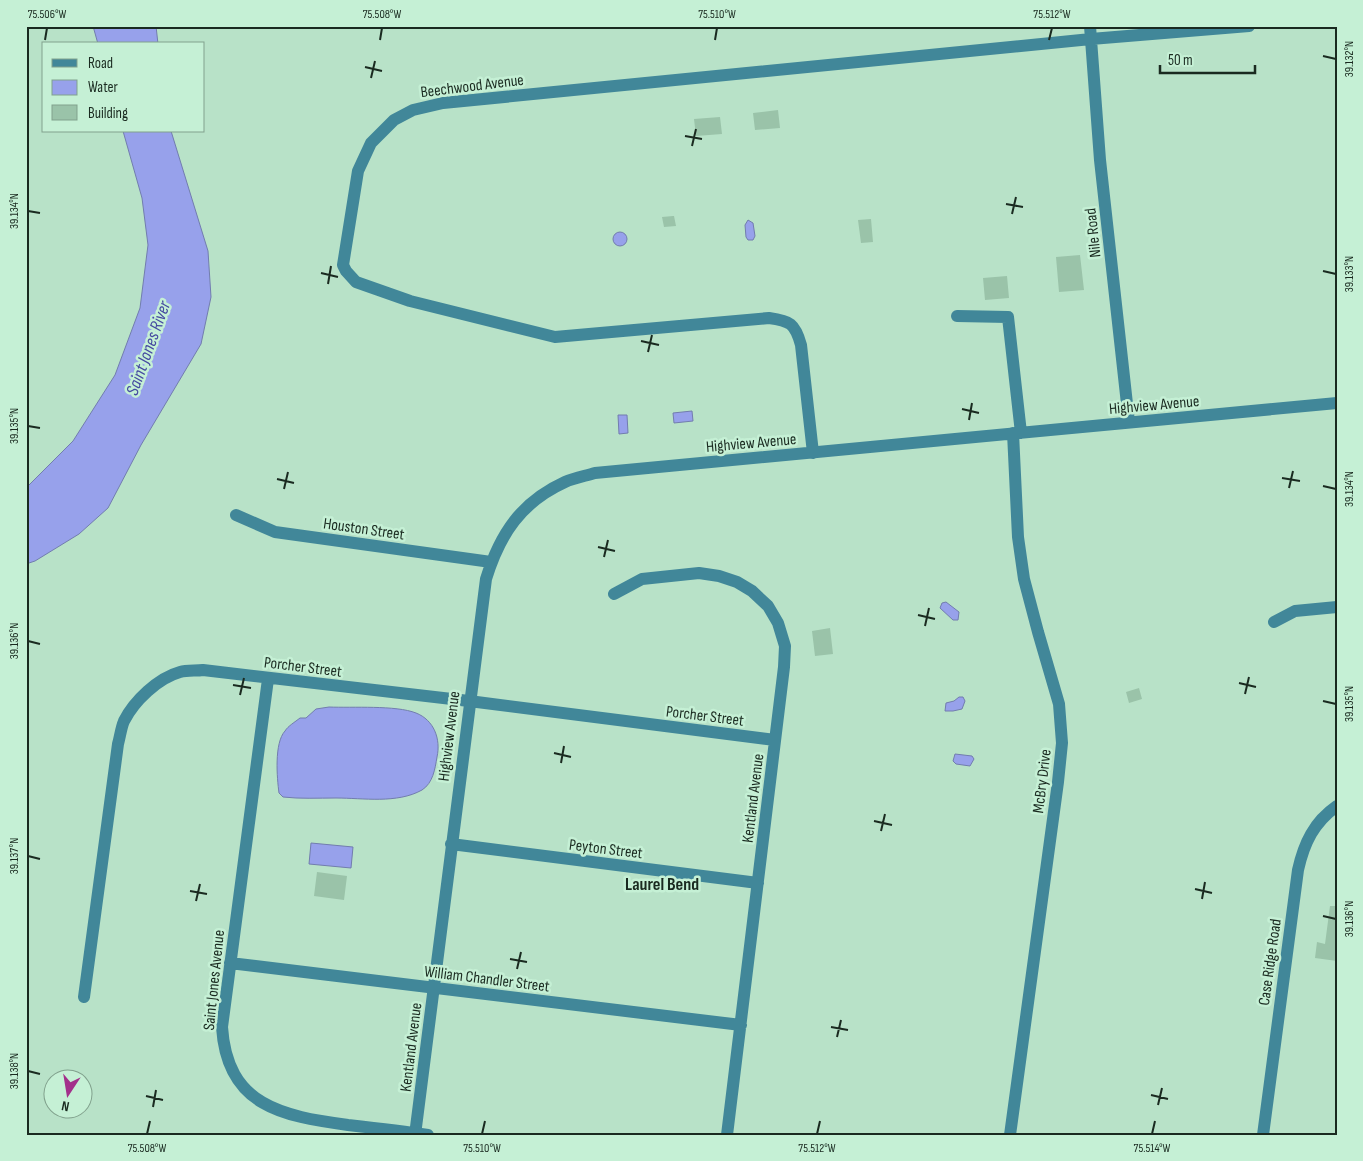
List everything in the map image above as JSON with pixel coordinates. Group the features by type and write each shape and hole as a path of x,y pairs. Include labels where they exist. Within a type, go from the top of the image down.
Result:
{"street":[{"name":"Beechwood Avenue","path":"812,452 801,345 797,331 786,321 769,318 555,337 410,301 356,282 343,265 358,171 371,143 394,120 413,110 443,103 1090,33 1249,26"},
{"name":"Nile Road","path":"1090,33 1100,160 1129,422"},
{"name":"McBry Drive","path":"957,316 1008,317 1017,433 1018,537 1024,579 1059,704 1062,742 1057,792 1010,1135"},
{"name":"Highview Avenue","path":"451,844 486,579 491,562 500,541 511,523 545,493 566,481 594,473 1337,403"},
{"name":"Houston Street","path":"236,514 276,532 491,562"},
{"name":"Kentland Avenue","path":"614,594 642,579 699,573 719,576 737,582 768,606 778,623 785,646 728,1135"},
{"path":"1274,622 1295,611 1337,607"},
{"name":"Porcher Street","path":"84,997 118,744 124,721 132,709 151,689 180,671 203,670 469,701 775,740"},
{"name":"Saint Jones Avenue","path":"268,679 222,1027 223,1047 230,1067 238,1080 248,1093 262,1104 278,1111 324,1122 420,1134"},
{"name":"Case Ridge Road","path":"1263,1135 1302,851 1312,830 1325,815 1337,806"},
{"name":"Kentland Avenue","path":"420,1134 434,988 451,844"},
{"name":"Peyton Street","path":"451,844 758,883"},
{"name":"William Chandler Street","path":"230,963 741,1026"}],"water":[{"path":"93,26 156,26 158,42 97,42"},
{"name":"Saint Jones River","path":"123,132 171,132 208,251 211,297 201,344 141,445 108,508 79,534 35,561 26,564 26,488 73,441 115,375 140,308 148,245 142,198"},
{"path":"748,220 753,223 755,236 753,240 748,240 746,237 745,225"},
{"path":"617,232 623,232 627,239 623,246 617,246 613,242 613,236"},
{"path":"692,411 693,421 674,423 673,413"},
{"path":"618,415 627,415 628,433 619,434"},
{"path":"946,602 959,612 958,620 953,620 940,608 942,603"},
{"path":"959,697 963,697 965,701 962,709 945,711 946,703 954,701"},
{"path":"329,707 397,709 407,710 422,716 432,725 438,744 433,775 429,784 422,790 412,794 391,799 283,797 279,793 277,770 279,744 282,736 288,727 300,718 306,718 316,709"},
{"path":"955,754 972,756 974,759 970,766 956,764 953,761"},
{"path":"311,843 353,847 351,868 309,864"}],"building":[{"path":"778,110 780,128 755,130 753,113"},
{"path":"720,117 722,134 696,136 694,119"},
{"path":"674,216 676,226 664,227 662,217"},
{"path":"871,219 873,242 861,243 858,220"},
{"path":"1080,255 1084,290 1059,292 1056,257"},
{"path":"1007,276 1009,298 985,300 983,278"},
{"path":"830,628 833,654 815,656 812,631"},
{"path":"1139,688 1142,699 1129,703 1126,692"},
{"path":"317,872 347,876 344,900 314,896"},
{"path":"1330,906 1337,906 1337,961 1315,958 1317,942 1325,944"}],"district":[{"name":"Laurel Bend","path":"662,884"}]}
